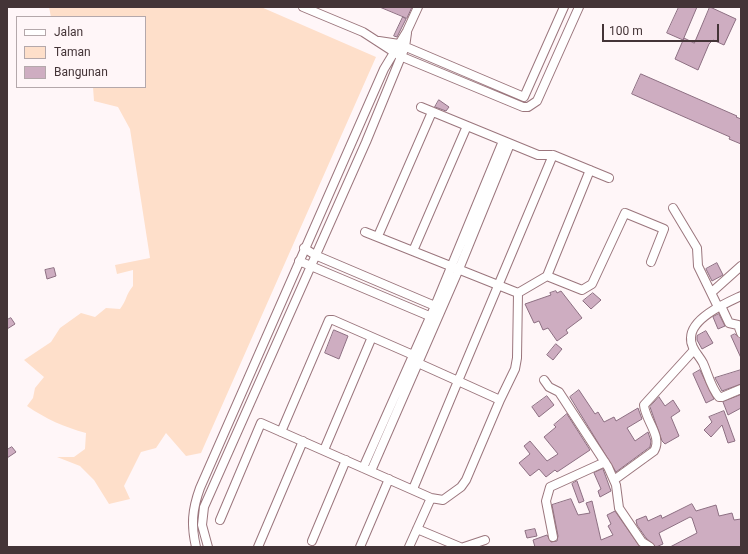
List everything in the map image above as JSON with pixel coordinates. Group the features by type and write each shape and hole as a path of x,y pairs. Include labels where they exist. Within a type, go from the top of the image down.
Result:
{"street":[{"path":"303,7 363,32 397,54 520,107 531,106 537,101 579,7"},
{"path":"208,547 202,525 204,507 310,265 366,142 397,54 418,7"},
{"path":"524,97 564,7"},
{"path":"377,40 402,45 524,97 531,106"},
{"path":"196,547 192,519 193,507 200,488 304,248 384,69 397,54"},
{"path":"421,107 538,155 553,155 609,178"},
{"path":"378,236 432,112"},
{"path":"413,251 467,126"},
{"path":"367,470 418,363 434,317 507,143"},
{"path":"413,489 553,155"},
{"path":"518,293 547,276 590,170"},
{"path":"673,208 697,248 698,266 719,306 729,323 738,325 741,333"},
{"path":"547,276 582,290 588,288 592,284 625,213 664,229 651,262"},
{"path":"364,232 378,236 518,293"},
{"path":"304,248 315,255 438,308"},
{"path":"299,261 434,317"},
{"path":"712,292 741,266"},
{"path":"220,520 262,423 432,498 443,500 461,487 466,480 500,400 515,369 517,358 518,293"},
{"path":"741,296 719,306 702,318 694,327 690,337 694,350 702,362 719,397 741,389"},
{"path":"367,470 413,355 434,317"},
{"path":"281,432 329,320 333,320 413,355"},
{"path":"324,450 372,337"},
{"path":"614,480 654,451 657,446 656,438 644,405 694,350"},
{"path":"418,363 500,400"},
{"path":"544,380 549,387 558,392 605,462 614,480 619,508 645,546"},
{"path":"258,547 303,441"},
{"path":"312,541 346,460"},
{"path":"553,537 546,501 550,486 605,462"},
{"path":"360,547 389,479"},
{"path":"409,547 432,498"},
{"path":"417,529 458,547"},
{"path":"464,547 485,540"}],"green space":[{"path":"49,7 261,7 376,57 201,453 186,456 166,433 156,448 141,452 124,486 130,499 109,504 94,480 80,466 57,457 74,457 85,449 86,433 55,422 27,406 33,398 35,388 44,377 24,360 51,342 60,328 81,313 95,317 106,308 120,309 133,286 133,270 117,274 115,265 150,258 130,129 118,107 94,101 93,88 146,88 146,16 51,16"}],"building":[{"path":"380,7 412,7 407,18"},
{"path":"679,7 697,7 683,40 667,33"},
{"path":"710,7 736,19 724,45 713,40 709,44 698,70 675,59 684,38 694,43"},
{"path":"403,17 406,19 397,37 394,36"},
{"path":"641,74 737,116 736,117 741,119 741,144 729,139 730,137 632,94"},
{"path":"439,100 449,107 446,111 435,107"},
{"path":"717,263 723,275 712,281 706,269"},
{"path":"54,268 56,276 47,279 45,270"},
{"path":"556,291 557,293 561,291 582,318 566,330 568,333 557,341 548,328 543,330 539,321 534,323 525,304 551,295 550,293"},
{"path":"593,293 601,300 591,309 583,301"},
{"path":"719,314 725,326 718,329 713,317"},
{"path":"11,318 15,324 7,329 7,320"},
{"path":"334,330 348,336 339,359 325,353"},
{"path":"706,331 713,343 702,349 697,340 697,336"},
{"path":"735,334 741,338 741,358 731,336"},
{"path":"556,344 562,349 553,360 547,355"},
{"path":"700,370 714,399 706,403 693,374"},
{"path":"741,370 741,384 722,391 715,378"},
{"path":"579,390 595,414 598,412 604,422 614,417 616,421 638,408 642,419 627,428 635,441 648,432 651,441 650,447 616,472 570,397"},
{"path":"741,395 741,408 728,415 723,402"},
{"path":"547,396 554,405 539,417 532,407"},
{"path":"659,397 665,406 673,400 680,411 671,417 679,436 665,444 662,441 650,407"},
{"path":"724,411 735,441 728,443 722,425 711,437 704,430 712,422 709,417"},
{"path":"567,414 590,450 557,472 555,470 546,477 539,469 530,476 519,463 530,454 524,446 530,441 547,461 558,454 544,437 556,427 554,425"},
{"path":"12,447 16,452 7,458 7,450"},
{"path":"603,469 611,491 600,497 598,491 601,489 594,473"},
{"path":"577,481 584,501 579,503 572,484"},
{"path":"571,499 578,515 590,513 586,503 592,501 601,540 613,535 608,526 611,524 607,515 615,511 640,547 535,547 533,540 547,535 551,542 557,541 558,536 552,505"},
{"path":"692,504 696,511 716,505 719,516 732,513 734,520 741,519 741,547 670,547 697,533 692,518 690,517 659,533 663,544 656,547 646,538 637,525 636,520 646,516 648,521 661,515 662,518"},
{"path":"535,529 537,536 527,538 525,531"}]}
